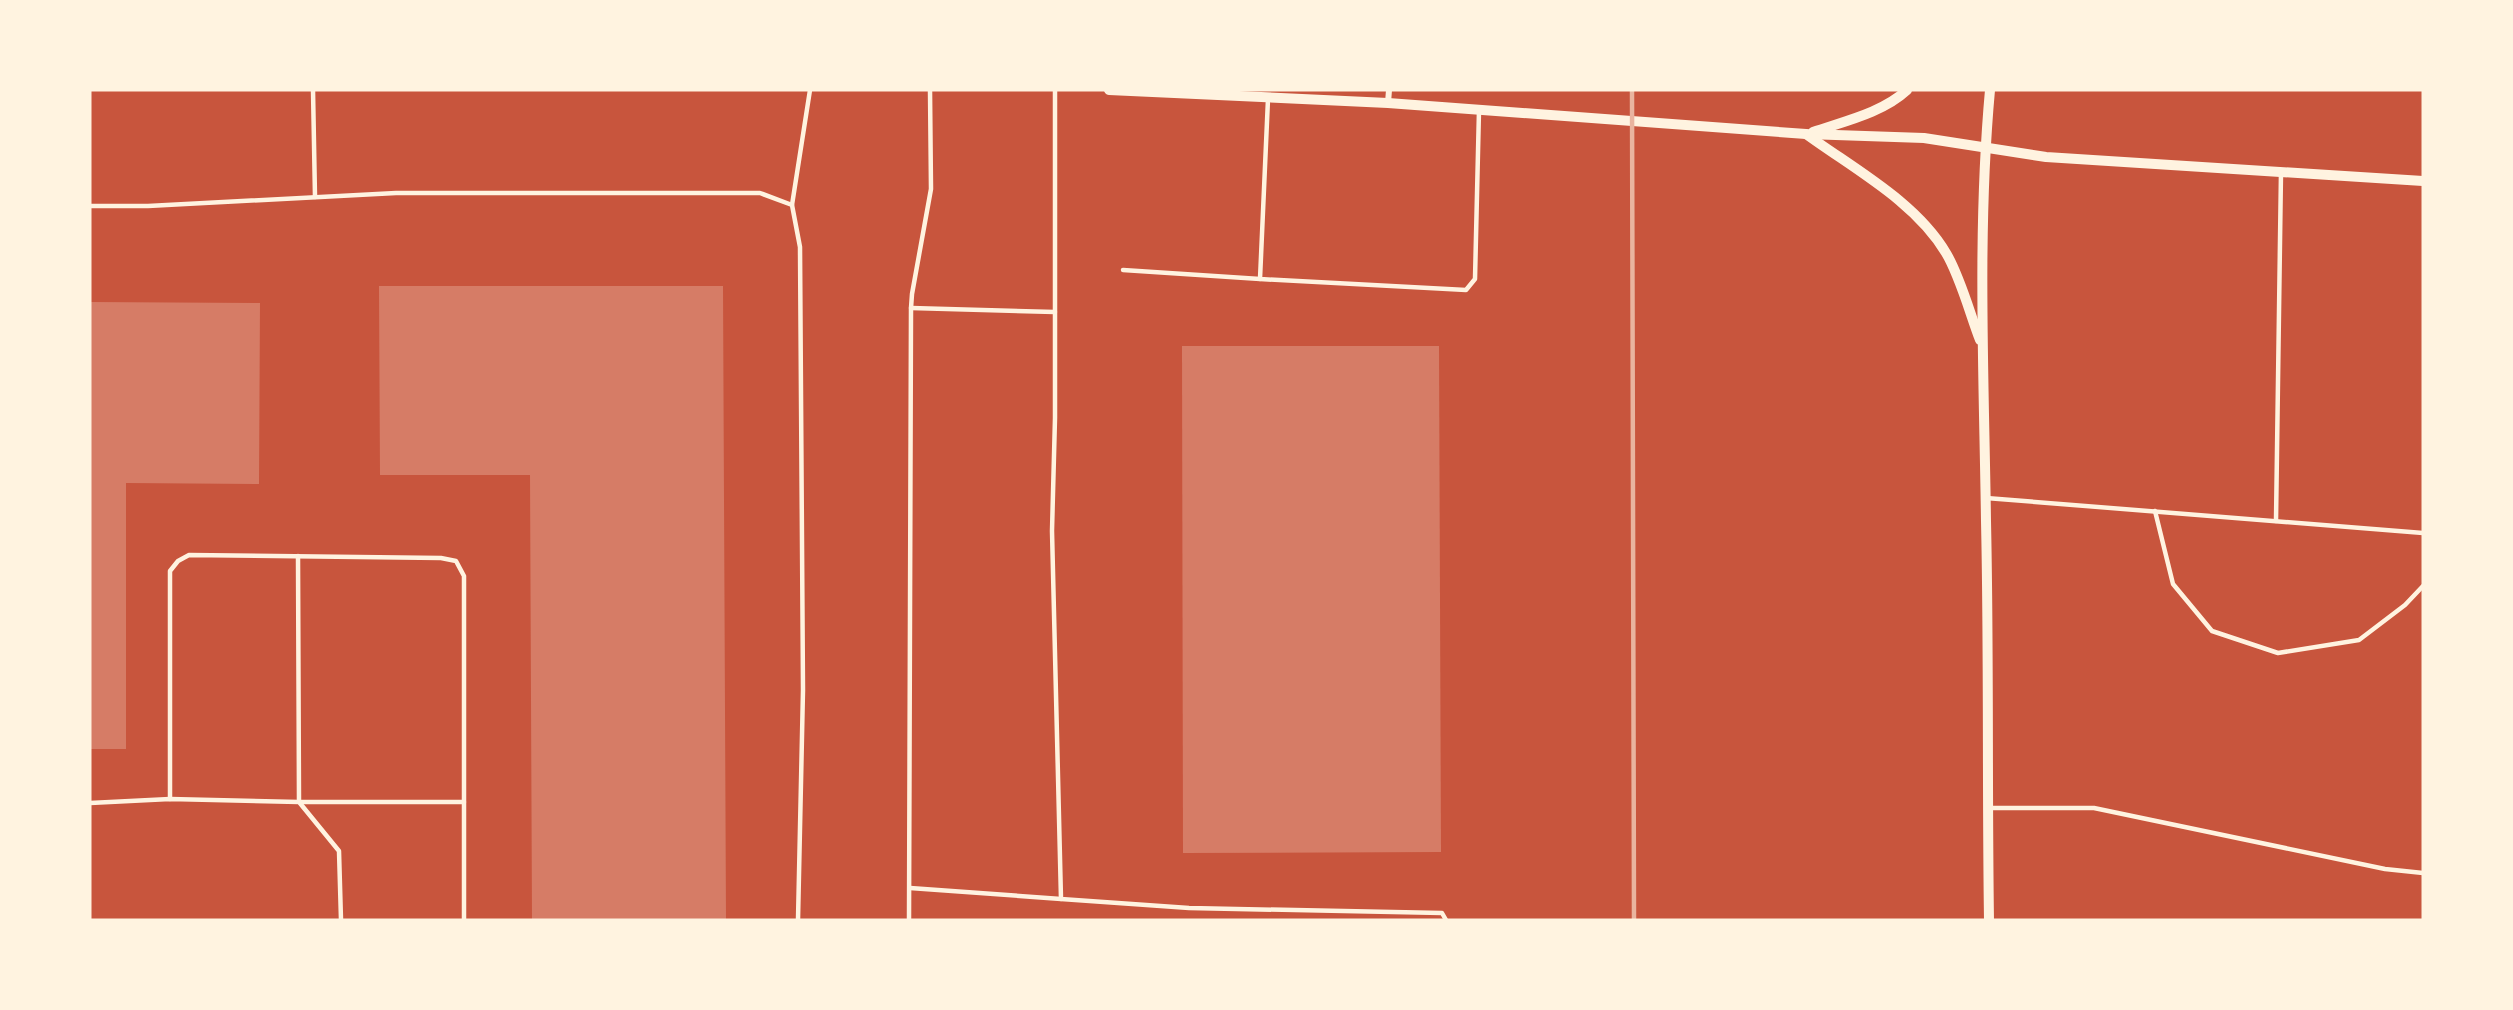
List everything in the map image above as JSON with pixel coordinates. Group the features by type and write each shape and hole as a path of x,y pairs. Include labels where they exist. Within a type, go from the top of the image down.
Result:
{"street":[{"path":"1109,90 1388,103 1806,134 1924,138 2046,157 2423,181"},
{"path":"1388,103 1389,90"},
{"path":"1806,134 1865,115 1898,99 1907,90"},
{"path":"1989,90 1984,147 1982,346 1986,498 1989,920"},
{"path":"1806,134 1912,211 1932,231 1948,256 1982,346"}],"lane":[{"path":"313,90 315,197"},
{"path":"798,920 803,690 800,259 792,206 810,90"},
{"path":"909,920 911,308 931,189 930,90"},
{"path":"1055,90 1052,531 1061,898"},
{"path":"1260,279 1268,98"},
{"path":"1123,270 1466,290 1475,279 1479,110"},
{"path":"2276,521 2281,172"},
{"path":"90,206 148,206 396,193 760,193 792,206"},
{"path":"911,308 1055,312"},
{"path":"1986,498 2423,533"},
{"path":"2155,511 2173,584 2212,631 2278,653 2359,640 2404,605 2423,586"},
{"path":"170,800 170,571 178,561 189,555 441,558 456,561 464,576 464,920"},
{"path":"298,556 299,802 339,851 341,920"},
{"path":"90,803 170,800 464,802"},
{"path":"1987,808 2094,808 2385,869 2423,873"},
{"path":"910,888 1189,908 1442,913 1446,920"},
{"path":"1403,912 1403,920"}],"building":[{"path":"379,286 723,286 726,920 532,920 530,475 380,475"},
{"path":"90,302 260,303 259,484 126,483 126,749 90,749"},
{"path":"1182,346 1439,346 1441,852 1183,853"}],"railway":[{"path":"1632,90 1634,920"}]}
